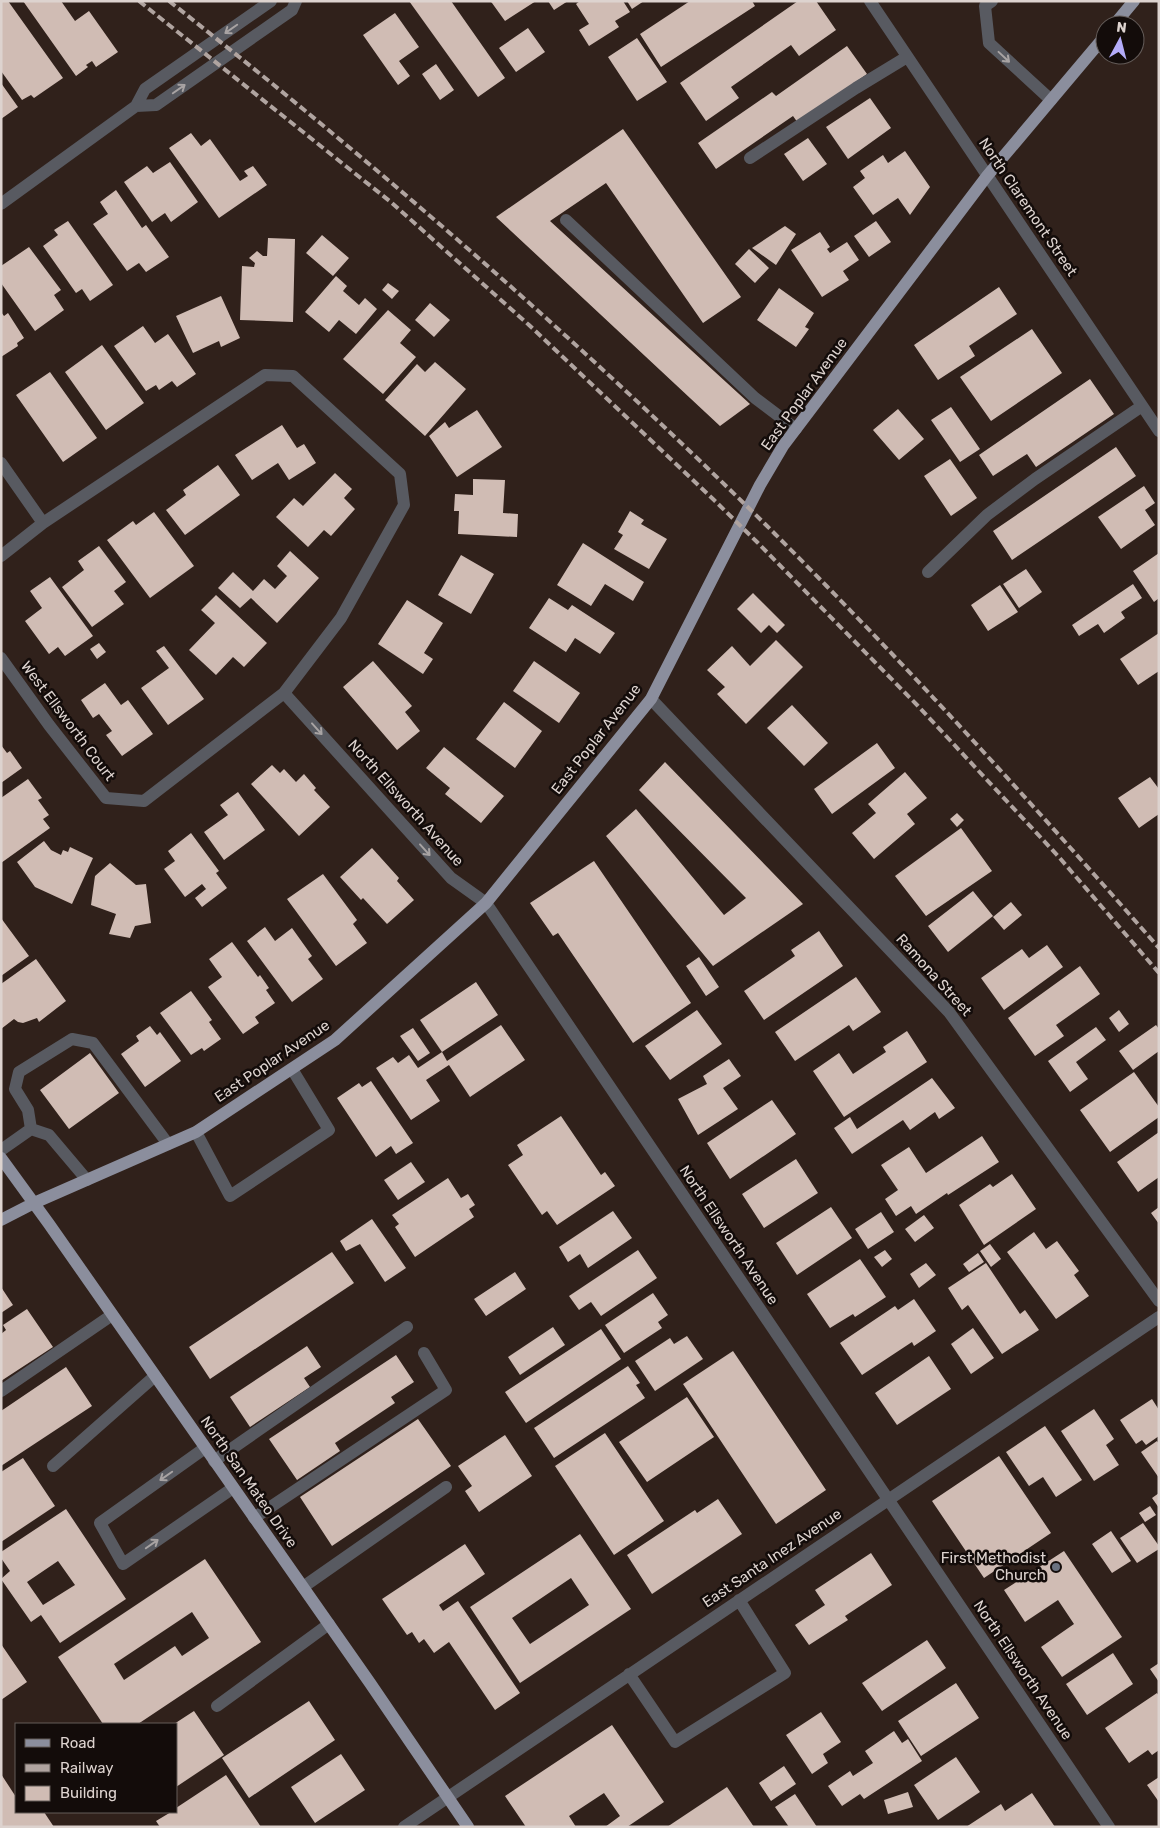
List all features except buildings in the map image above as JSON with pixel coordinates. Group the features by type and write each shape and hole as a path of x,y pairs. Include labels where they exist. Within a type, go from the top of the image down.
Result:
{"main road":[{"path":"1122,15 1134,1"},
{"name":"East Poplar Avenue","path":"1,1220 34,1203 196,1132 335,1040 486,903 650,699 760,485 783,446 987,176 1095,48"},
{"name":"North San Mateo Drive","path":"1,1158 329,1624 468,1827"}],"street":[{"path":"1,204 136,106 145,89 271,1"},
{"path":"136,106 156,106 292,10 296,1"},
{"name":"North Claremont Street","path":"870,1 1159,431"},
{"path":"992,1 985,6 989,43 1051,100"},
{"path":"750,158 856,88 907,57"},
{"path":"566,220 755,398 796,429"},
{"name":"West Ellsworth Court","path":"1,658 49,726 106,798 144,801 284,693 341,618 404,505 400,474 293,376 265,375 43,523"},
{"path":"928,572 987,515 1035,479 1142,406"},
{"path":"1,463 43,523 1,556"},
{"name":"North Ellsworth Avenue","path":"284,693 451,878 486,903 1109,1827"},
{"name":"Ramona Street","path":"650,699 949,1012 1159,1301"},
{"path":"31,1129 28,1110 15,1089 19,1072 72,1039 94,1043 168,1144"},
{"path":"196,1132 230,1196 329,1130 292,1068"},
{"path":"1,1150 31,1129"},
{"path":"31,1129 49,1135 87,1180"},
{"path":"1,1391 112,1315"},
{"name":"East Santa Inez Avenue","path":"404,1827 1159,1317"},
{"path":"214,1461 407,1327"},
{"path":"254,1518 446,1390 424,1353"},
{"path":"53,1466 155,1376"},
{"path":"205,1448 100,1523 123,1564 233,1488"},
{"path":"303,1587 446,1487"},
{"path":"629,1674 675,1742 785,1673 739,1600"},
{"path":"216,1706 329,1624"}],"railway":[{"path":"139,1 392,203 529,325 713,499 918,706 1058,856 1159,973"},
{"path":"169,1 323,126 474,254 694,455 816,575 916,680 1015,786 1159,948"}],"place":[{"name":"First Methodist Church","path":"1056,1567"}]}
